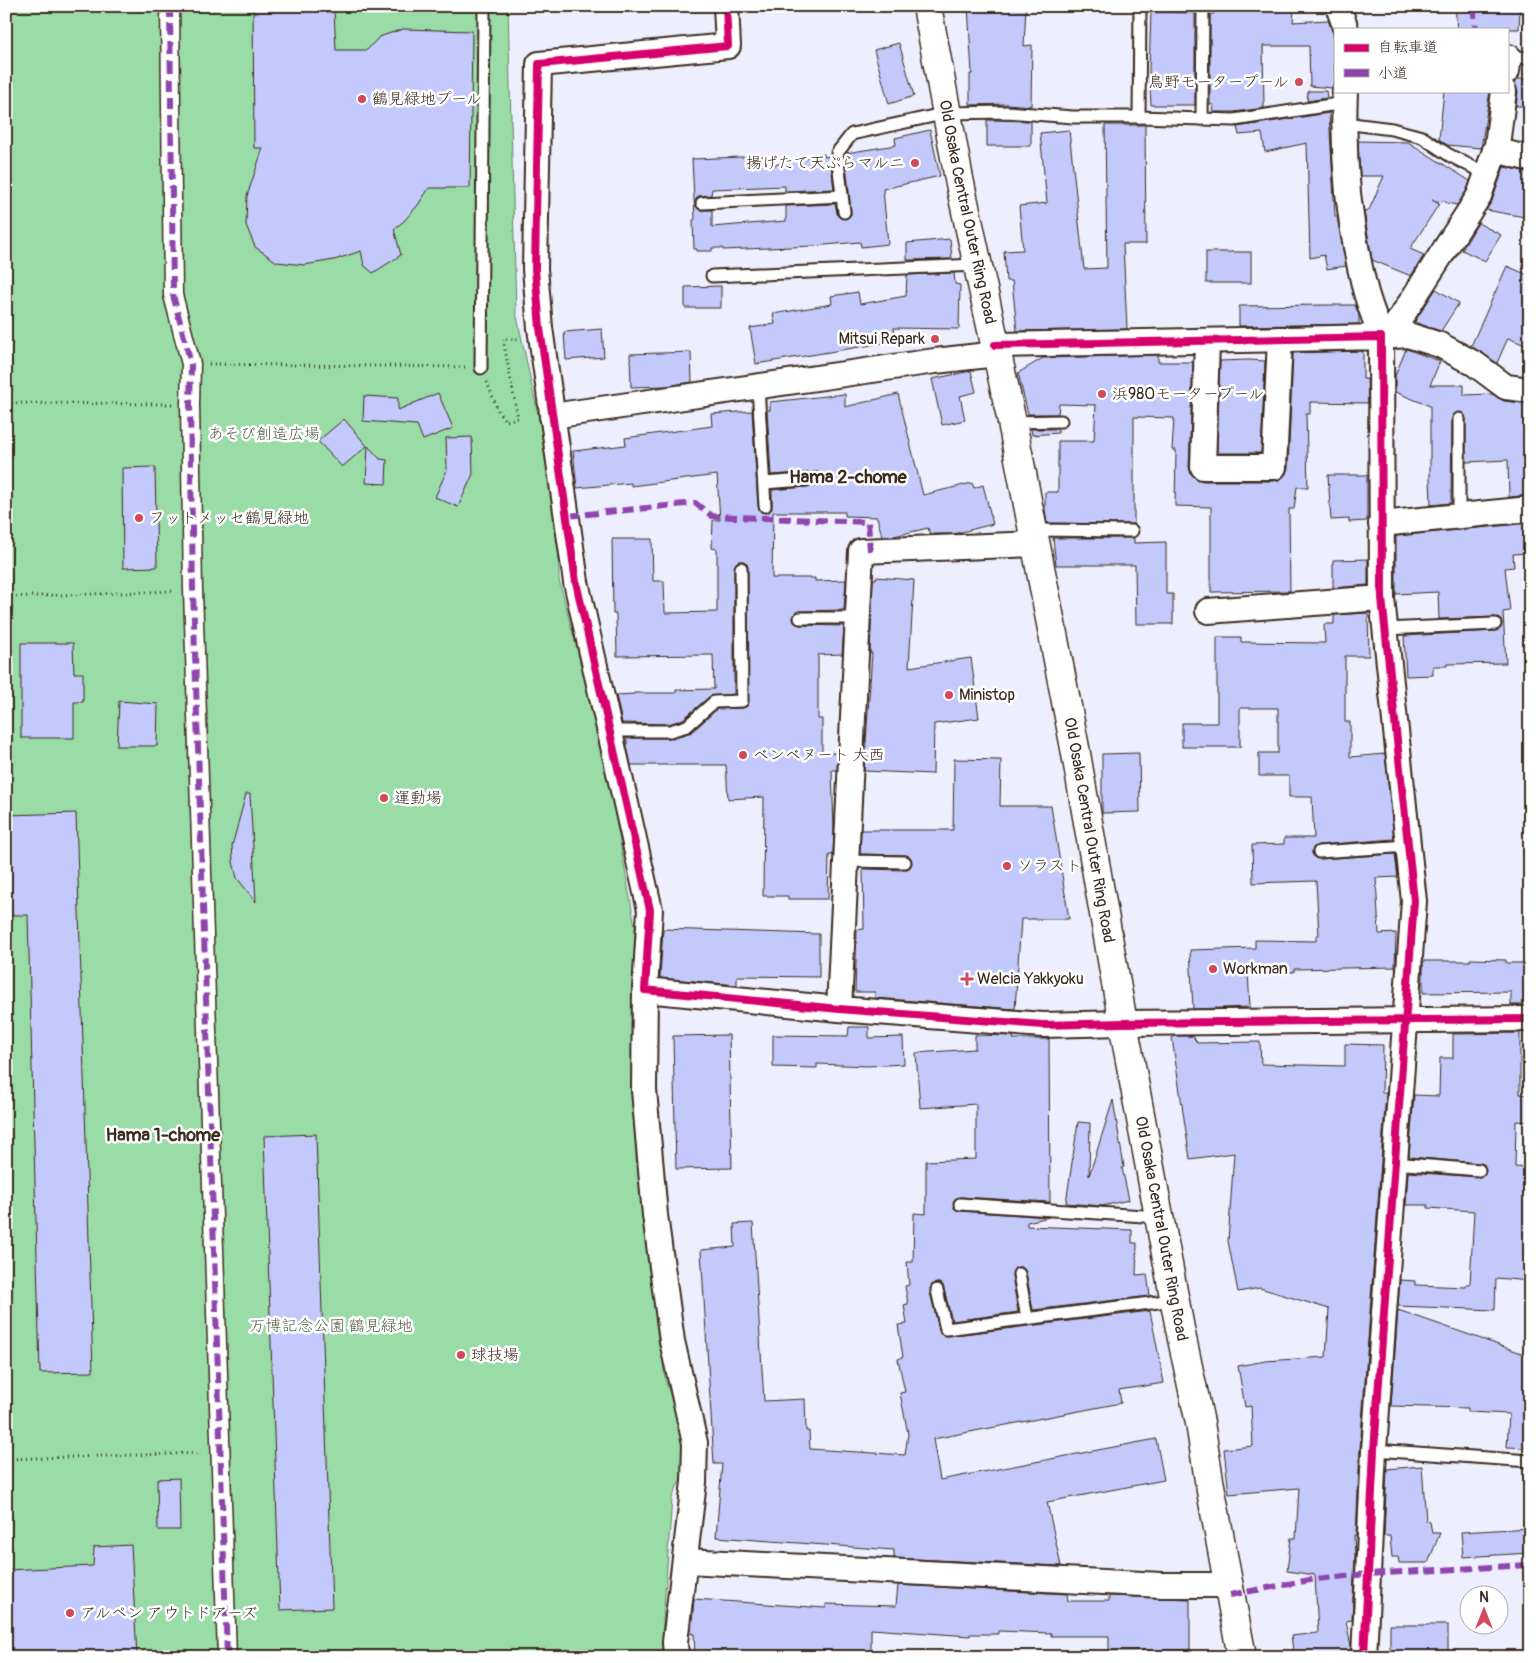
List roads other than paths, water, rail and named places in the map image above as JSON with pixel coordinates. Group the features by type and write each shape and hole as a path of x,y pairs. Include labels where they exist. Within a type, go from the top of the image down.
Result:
{"main road":[{"name":"Old Osaka Central Outer Ring Road","path":"927,6 947,114 1012,422 1075,748 1122,1023 1174,1300 1200,1423 1242,1657"}],"street":[{"path":"170,6 173,295 191,364 193,590 227,1657"},
{"path":"676,1657 675,1642 694,1482 695,1443 672,1341 656,1215 644,1090 650,910 576,582 540,328 535,269 539,64 728,46 726,6"},
{"path":"1338,6 1346,28"},
{"path":"1385,336 1479,196 1495,150 1504,92"},
{"path":"1344,106 1347,196 1365,290 1385,336 1381,524 1382,598 1414,900 1374,1450 1364,1657"},
{"path":"1495,150 1530,159"},
{"path":"552,416 935,361 996,350 1408,335 1440,345 1474,364 1506,387 1530,390"},
{"path":"1207,341 1203,467 1274,467 1280,339"},
{"path":"1381,524 1530,509"},
{"path":"839,1009 861,552 1034,537"},
{"path":"1208,611 1382,598"},
{"path":"646,990 1043,1026 1122,1023 1530,1019"},
{"path":"685,1561 1162,1585 1228,1585"}],"lane":[{"path":"481,368 484,6"},
{"path":"1139,117 1140,6"},
{"path":"1202,119 1203,6"},
{"path":"844,212 837,153 852,134 947,114 1006,112 1073,117 1234,120 1344,106 1392,129 1422,137 1449,155 1486,174"},
{"path":"702,203 842,196"},
{"path":"712,276 978,265"},
{"path":"758,386 765,506"},
{"path":"1459,419 1459,516"},
{"path":"1012,422 1061,421"},
{"path":"764,483 817,479"},
{"path":"1034,537 1132,531"},
{"path":"610,730 670,731 687,726 714,702 742,701 741,568"},
{"path":"800,618 858,618"},
{"path":"1385,629 1495,624"},
{"path":"1320,852 1408,846"},
{"path":"846,861 905,862"},
{"path":"1394,1163 1479,1170"},
{"path":"960,1204 1159,1217"},
{"path":"1019,1274 1028,1318"},
{"path":"937,1290 946,1329 1174,1300"},
{"path":"1374,1450 1530,1461"}],"place":[{"name":"鳥野モータープール","path":"1299,82"},
{"name":"鶴見緑地プール","path":"362,99"},
{"name":"揚げたて天ぷらマルニ","path":"915,163"},
{"name":"Mitsui Repark","path":"935,339"},
{"name":"浜980モータープール","path":"1102,394"},
{"name":"フットメッセ鶴見緑地","path":"139,518"},
{"name":"Ministop","path":"949,695"},
{"name":"ベンベヌート 大西","path":"743,755"},
{"name":"運動場","path":"384,798"},
{"name":"ソラスト","path":"1007,866"},
{"name":"Workman","path":"1213,969"},
{"name":"Welcia Yakkyoku","path":"967,979"},
{"name":"球技場","path":"461,1355"},
{"name":"アルペン アウトドアーズ","path":"70,1613"}],"district":[{"name":"Hama 2-chome","path":"848,477"},
{"name":"Hama 1-chome","path":"163,1135"}],"park label":[{"name":"あそび創造広場","path":"264,434"},
{"name":"万博記念公園 鶴見緑地","path":"331,1326"}]}
